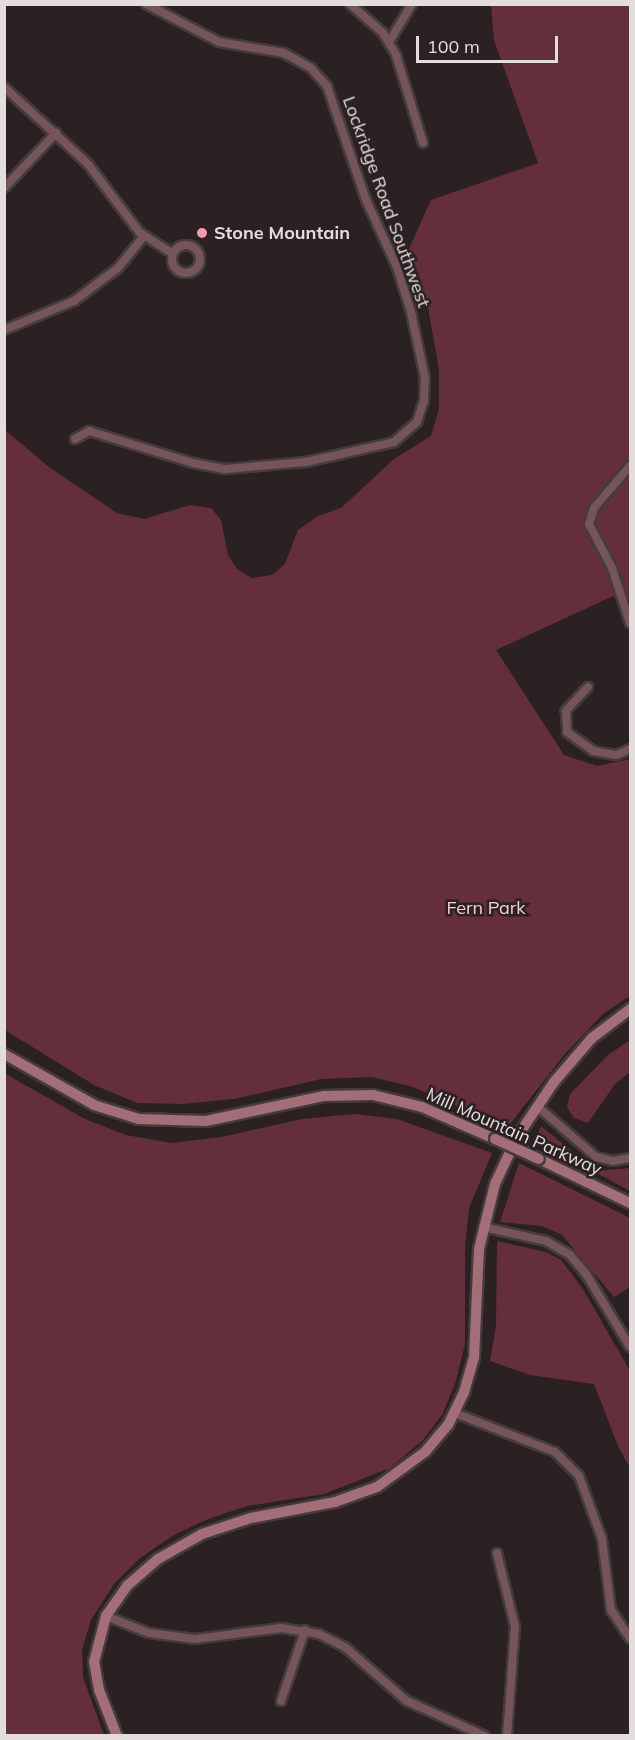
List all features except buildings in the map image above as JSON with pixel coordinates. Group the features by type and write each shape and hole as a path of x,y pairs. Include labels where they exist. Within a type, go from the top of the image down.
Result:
{"street":[{"name":"Lockridge Road Southwest","path":"75,438 89,431 193,463 225,469 306,462 394,442 417,422 424,401 424,378 397,267 366,200 327,86 310,68 284,53 219,42 146,4"},
{"path":"350,4 369,18 389,42 402,71 423,143"},
{"path":"389,42 412,4"},
{"path":"4,87 56,133 106,184 144,236 173,254"},
{"path":"4,188 56,133"},
{"path":"4,330 74,300 118,268 144,236"},
{"path":"630,466 594,508 589,524 612,568 630,623"},
{"path":"588,687 566,711 567,732 593,751 616,755 630,749"},
{"path":"117,1736 94,1669 95,1644 106,1616 141,1573 202,1534 251,1518 343,1500 395,1477 425,1452 455,1413 474,1358 483,1227 495,1184 537,1106 592,1038 630,1009"},
{"name":"Mill Mountain Parkway","path":"4,1054 94,1106 140,1119 206,1121 324,1096 373,1095 423,1107 630,1203"},
{"path":"537,1106 596,1158 614,1161 630,1158"},
{"path":"483,1227 546,1241 570,1255 586,1274 630,1347"},
{"path":"455,1413 555,1452 579,1476 602,1539 611,1610 630,1638"},
{"path":"497,1553 515,1627 507,1736"},
{"path":"106,1616 149,1633 195,1639 262,1629 305,1630 345,1647 389,1688 417,1706 485,1736"},
{"path":"282,1701 305,1630"}],"green space":[{"name":"Fern Park","path":"491,5 630,5 630,608 624,591 496,650 564,755 597,766 630,759 630,996 603,1014 564,1055 507,1128 413,1087 372,1077 321,1079 234,1099 182,1104 137,1103 94,1085 5,1030 4,429 49,467 117,513 144,519 190,505 211,508 221,520 228,555 237,569 252,578 272,575 285,564 298,530 318,516 341,508 394,459 431,436 439,409 439,370 428,308 407,253 431,200 538,163 494,40"},
{"path":"630,1040 630,1072 615,1084 588,1123 574,1118 567,1107 570,1094 608,1055"},
{"path":"4,1073 85,1119 126,1135 172,1143 221,1137 302,1119 355,1114 397,1119 492,1153 469,1208 465,1247 465,1344 456,1381 442,1415 422,1441 390,1468 324,1494 247,1506 208,1519 174,1535 140,1558 114,1584 91,1620 82,1650 83,1677 104,1735 5,1735"},
{"path":"541,1126 596,1171 630,1168 630,1191 535,1140"},
{"path":"519,1163 630,1218 630,1287 614,1297 562,1235 542,1226 500,1222"},
{"path":"497,1241 546,1252 561,1260 583,1289 630,1371 630,1468 618,1446 594,1384 530,1375 490,1361 496,1326"}],"place":[{"name":"Stone Mountain","path":"202,233"}]}
